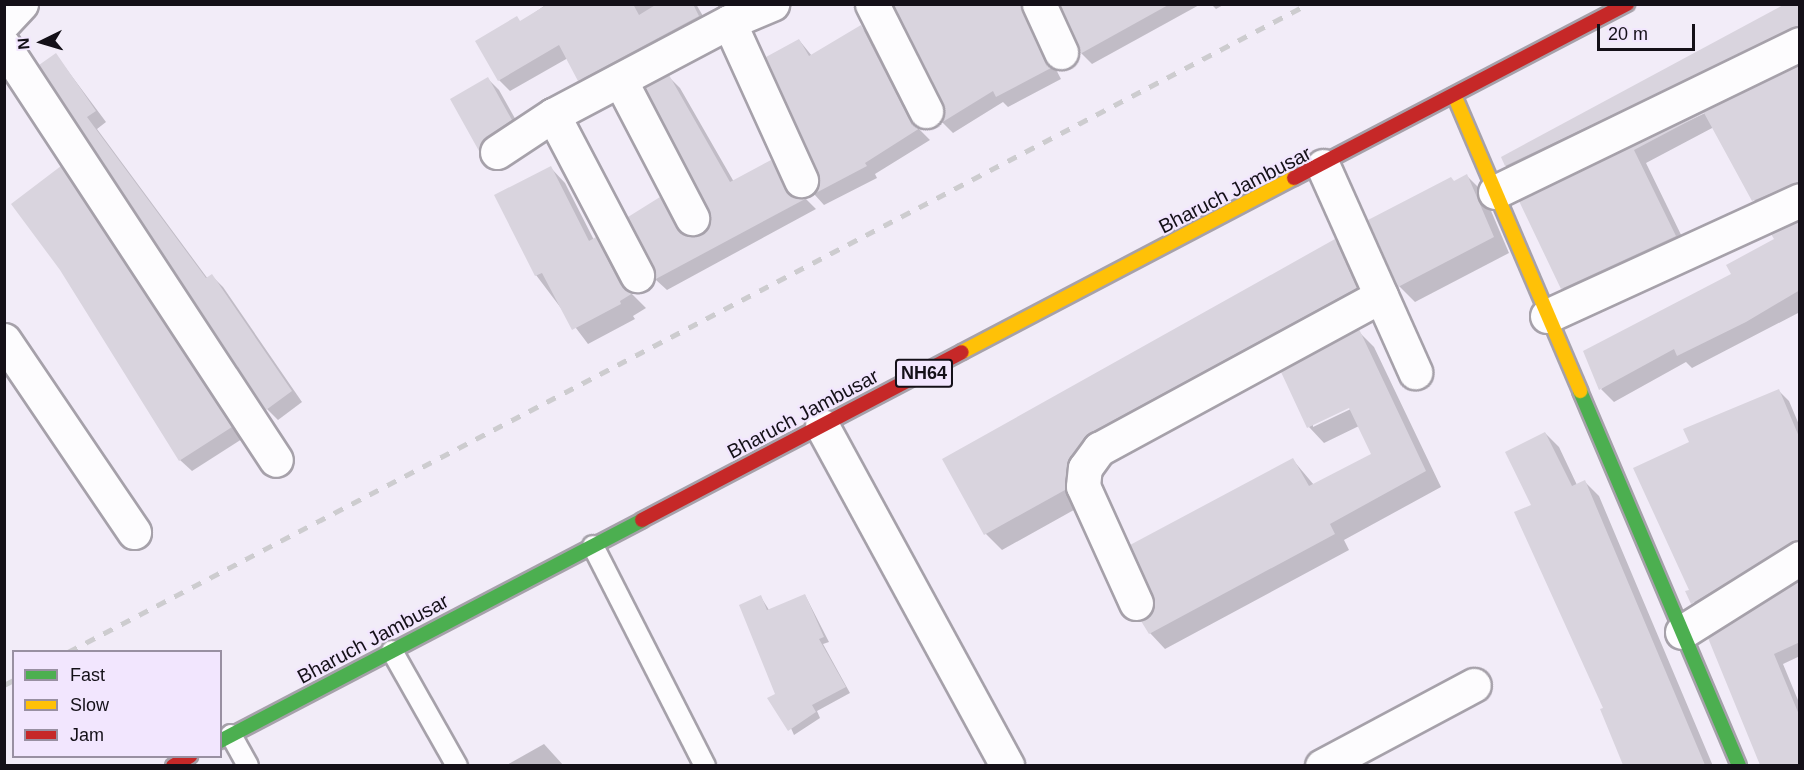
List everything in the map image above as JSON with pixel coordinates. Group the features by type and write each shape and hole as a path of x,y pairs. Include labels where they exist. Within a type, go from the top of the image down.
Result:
{"main road":[{"name":"Bharuch Jambusar","path":"226,738 1323,166 1627,4"},
{"path":"1454,95 1739,765"}],"street":[{"path":"4,22 21,4"},
{"path":"497,152 553,115 729,22 772,4"},
{"path":"872,4 926,111"},
{"path":"1039,4 1061,52"},
{"path":"729,22 801,180"},
{"path":"1495,192 1800,44"},
{"path":"4,46 276,459"},
{"path":"620,80 692,218"},
{"path":"553,115 637,275"},
{"path":"1323,166 1415,372"},
{"path":"1547,316 1800,200"},
{"path":"1136,603 1083,486 1085,468 1099,449 1381,296"},
{"path":"4,340 134,532"},
{"path":"822,426 1007,765"},
{"path":"1682,632 1800,558"},
{"path":"1322,765 1474,685"}],"lane":[{"path":"593,546 705,765"},
{"path":"392,651 457,765"},
{"path":"226,738 248,765"}],"building":[{"path":"548,4 633,4 639,15 657,4 693,4 699,16 578,81 559,45 498,81 475,41 517,16 520,21"},
{"path":"893,4 1021,4 1044,60 1051,68 996,97 993,91 941,123 943,103"},
{"path":"1060,4 1170,4 1080,54"},
{"path":"1785,4 1800,4 1800,26 1505,166 1501,157"},
{"path":"861,25 909,119 920,128 865,163 867,166 812,195 820,182 818,172 766,57 799,39 809,56"},
{"path":"56,53 96,111 87,117 206,278 212,274 292,391 266,410 39,65"},
{"path":"1800,65 1800,182 1752,201 1704,113 1634,150 1676,236 1561,289 1519,201"},
{"path":"669,75 730,182 771,160 790,195 807,198 654,280 654,266 628,217 660,197 682,234 701,234 711,219 645,88"},
{"path":"488,77 512,120 486,137 479,151 450,99"},
{"path":"61,166 232,427 179,461 60,270 11,204"},
{"path":"551,166 589,241 596,237 620,284 633,293 620,301 621,304 572,330 542,273 535,276 494,195"},
{"path":"1467,174 1494,237 1398,287 1368,220 1451,177 1454,181"},
{"path":"1800,221 1800,290 1746,322 1677,356 1674,349 1599,390 1583,351 1731,274 1726,265 1774,239 1771,234"},
{"path":"1335,239 1357,288 1090,433 1070,457 1065,490 984,535 942,459"},
{"path":"1359,329 1426,471 1330,524 1335,534 1149,634 1141,621 1152,613 1153,596 1130,545 1293,458 1309,486 1371,454 1349,408 1307,428 1281,372"},
{"path":"1779,389 1800,439 1800,539 1691,604 1685,591 1689,590 1633,468 1689,442 1683,429"},
{"path":"1545,432 1572,486 1585,480 1705,765 1623,765 1600,709 1603,708 1514,512 1531,505 1505,452"},
{"path":"1800,580 1800,642 1774,654 1800,717 1800,765 1760,765 1708,638"},
{"path":"805,594 824,637 819,639 846,687 812,705 816,712 788,731 767,698 775,694 739,605 761,595 767,610"}],"railway":[{"path":"72,650 1308,4"},
{"path":"4,685 12,681"}],"traffic: fast":[{"path":"1580,391 1739,766"},
{"path":"222,740 642,520"}],"traffic: slow":[{"path":"1454,95 1580,391"},
{"path":"962,352 1294,178"}],"traffic: jam":[{"path":"1294,178 1627,4"},
{"path":"642,520 962,352"},
{"path":"173,766 187,758"}]}
